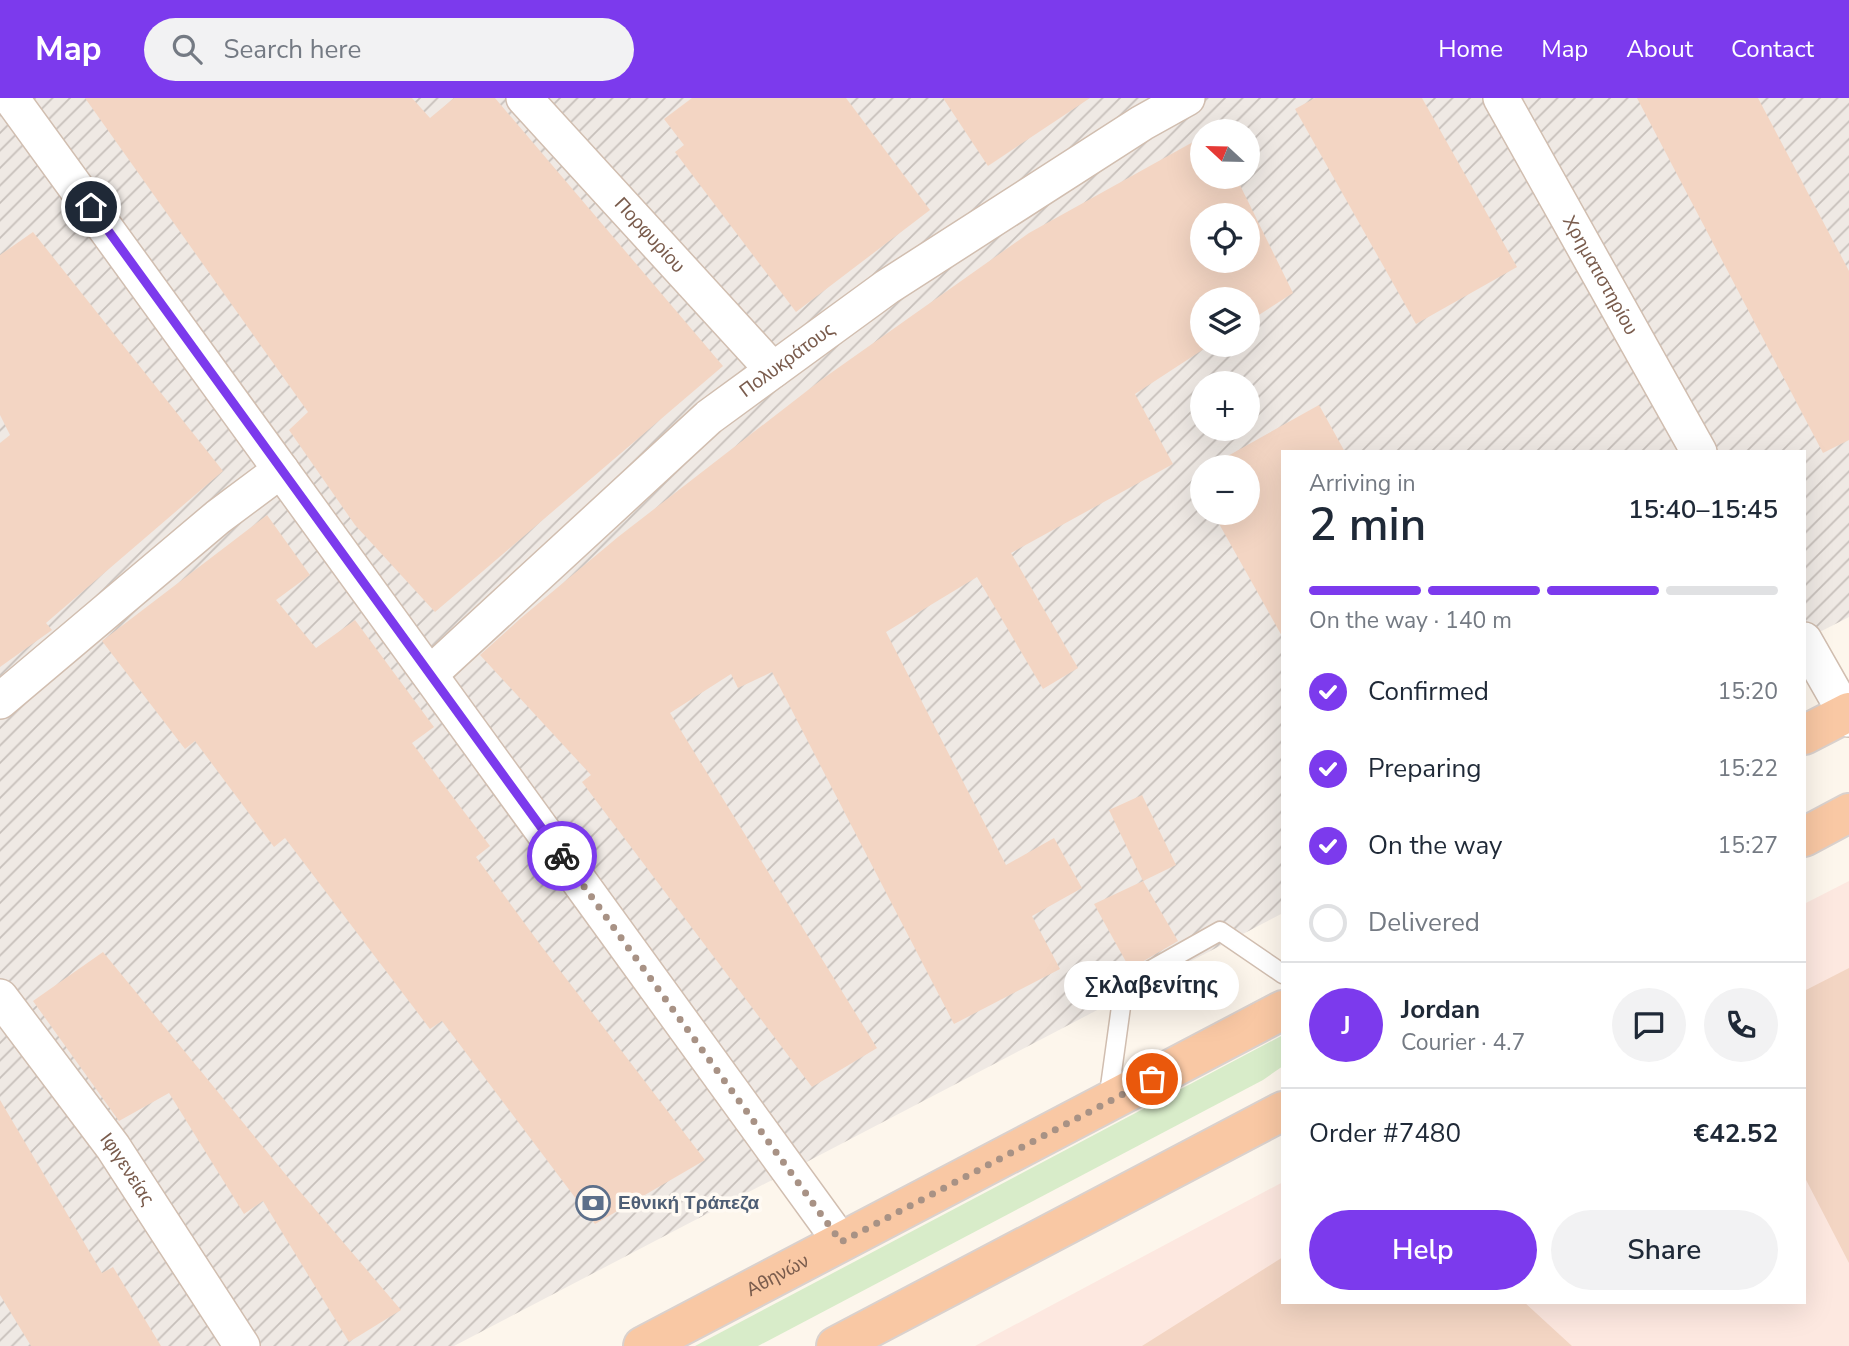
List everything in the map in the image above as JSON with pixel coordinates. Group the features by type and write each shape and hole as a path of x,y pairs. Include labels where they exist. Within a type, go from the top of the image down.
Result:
{"highway":[{"path":"1806,734 1848,715"},
{"path":"1806,835 1849,813"},
{"name":"Αθηνών","path":"643,1346 1281,1011"},
{"path":"836,1346 1281,1112"}],"street":[{"path":"11,98 841,1242"},
{"name":"Πορφυρίου","path":"524,98 774,370"},
{"name":"Πολυκράτους","path":"430,674 709,417 887,287 1142,123 1187,98"},
{"name":"Χρηματιστηρίου","path":"1501,98 1698,450"},
{"path":"0,701 218,517 281,470"},
{"path":"1806,643 1848,715"},
{"name":"Ιφιγενείας","path":"0,997 113,1147 242,1346"}],"lane":[{"path":"1108,1101 1124,985 1220,931 1281,973"}],"shaded area":[{"path":"0,98 1849,98 1849,617 1806,639 1806,450 1281,450 1281,914 454,1346 0,1346"},
{"path":"1849,881 1849,1346 975,1346 1281,1183 1281,1304 1806,1304 1806,903"}],"green space":[{"path":"1281,1036 1281,1067 1263,1080 758,1346 695,1346"}],"building":[{"path":"85,98 412,98 430,118 454,98 495,98 723,366 435,612 355,525 289,430 308,412"},
{"path":"692,98 846,98 930,210 796,312 675,152 684,145 664,119"},
{"path":"943,98 1090,98 988,166"},
{"path":"1315,98 1422,98 1517,267 1416,324 1295,109"},
{"path":"1637,98 1758,98 1849,271 1849,440 1823,453"},
{"path":"1190,144 1190,189 1242,189 1249,203 1190,203 1190,273 1260,273 1260,226 1293,293 1260,314 1260,287 1190,287 1192,357 1135,394 1173,464 1011,553 1078,668 1043,689 977,577 886,632 1006,865 1054,838 1082,888 1032,916 1060,969 954,1024 772,672 738,688 731,674 670,713 877,1048 812,1087 582,782 591,775 480,655 618,537 821,380 1029,233"},
{"path":"33,232 223,471 46,623 52,630 0,667 0,443 10,435 0,415 0,255"},
{"path":"1319,405 1344,450 1281,450 1281,634 1220,525 1260,525 1260,455 1229,455 1255,441 1260,441 1260,438"},
{"path":"267,515 310,575 276,600 316,648 355,620 434,727 412,743 490,846 476,857 705,1160 595,1224 442,1021 430,1029 285,838 274,847 195,741 185,749 102,641"},
{"path":"1142,795 1176,865 1143,881 1109,810"},
{"path":"1143,881 1178,941 1130,969 1094,904"},
{"path":"103,952 401,1310 349,1342 263,1201 244,1214 169,1093 119,1121 33,1001"},
{"path":"1849,968 1849,1263 1806,1180 1806,990"},
{"path":"0,1100 102,1273 113,1267 161,1346 31,1346 0,1295"},
{"path":"1281,1258 1281,1304 1526,1304 1572,1346 1142,1346"}],"way so far":[{"path":"562,856 841,1242 1152,1079"}],"place":[{"name":"Σκλαβενίτης","path":"1152,1079"},
{"name":"Εθνική Τράπεζα","path":"593,1203"}],"route":[{"path":"91,207 562,856"}]}
